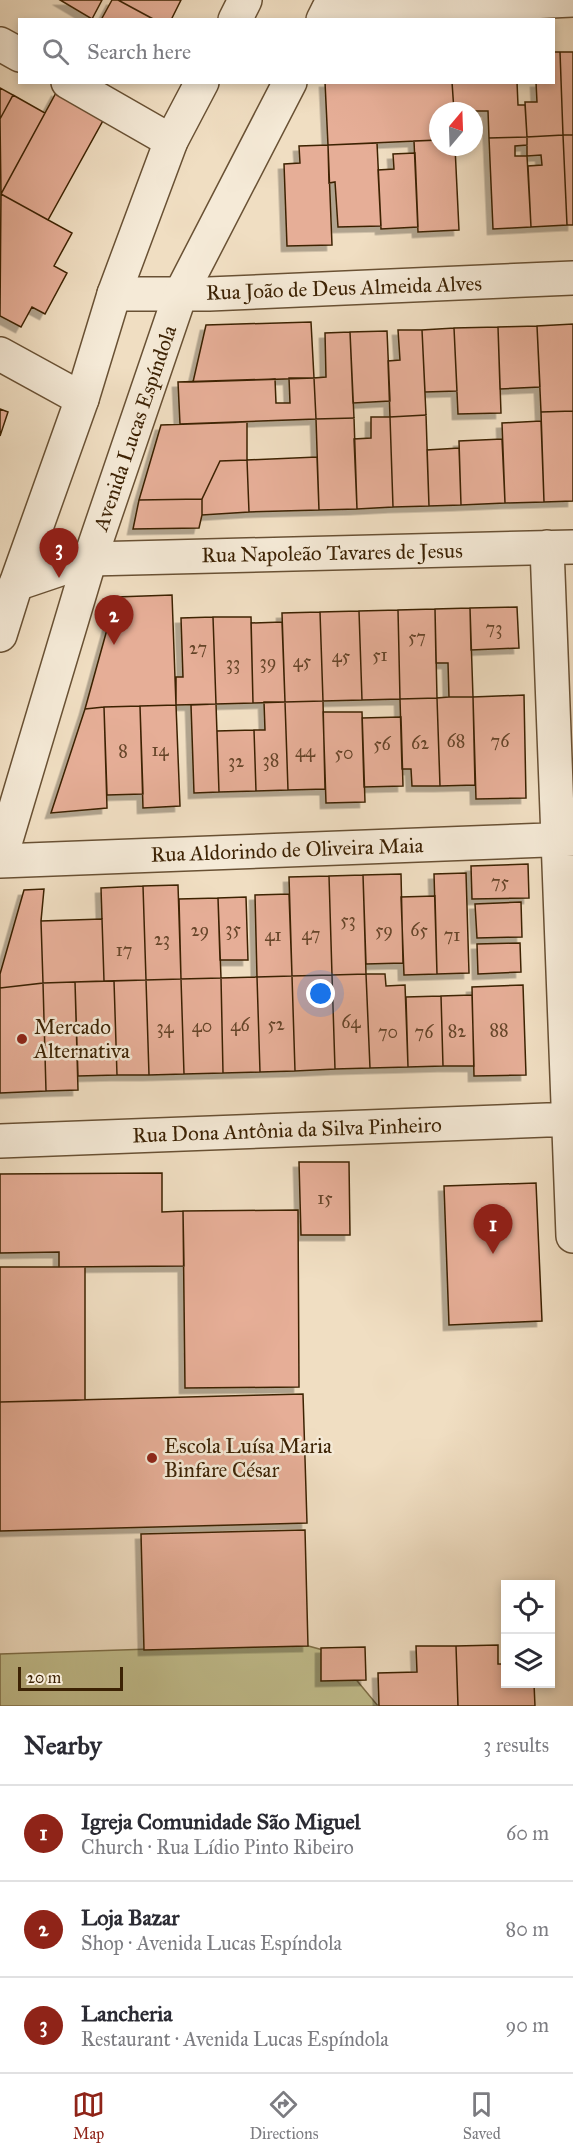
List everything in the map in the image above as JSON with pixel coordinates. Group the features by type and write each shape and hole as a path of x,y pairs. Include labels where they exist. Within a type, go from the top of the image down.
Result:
{"street":[{"path":"236,18 245,0"},
{"path":"328,10 573,0"},
{"path":"0,44 18,54"},
{"path":"71,84 171,141"},
{"path":"0,635 82,399 114,294 171,141 201,84"},
{"name":"Avenida Lucas Espíndola","path":"0,860 90,559 180,295 289,84"},
{"name":"Rua João de Deus Almeida Alves","path":"114,294 180,295 573,278"},
{"path":"0,354 82,399"},
{"path":"560,547 573,1236"},
{"name":"Rua Napoleão Tavares de Jesus","path":"16,584 90,559 560,547"},
{"name":"Rua Aldorindo de Oliveira Maia","path":"0,860 566,839"},
{"name":"Rua Dona Antônia da Silva Pinheiro","path":"0,1141 571,1119"}],"shaded area":[{"path":"301,1644 334,1653 378,1706 0,1706 0,1654"}],"building":[{"path":"60,0 102,0 93,18"},
{"path":"112,0 118,0 151,18 102,18"},
{"path":"118,0 181,0 172,18 151,18"},
{"path":"555,52 560,52 563,135 527,137 525,102 537,102 536,84 555,84"},
{"path":"560,52 573,52 573,135 563,135"},
{"path":"325,84 452,84 453,102 429,102 429,140 328,145"},
{"path":"452,84 517,84 518,105 525,105 527,137 489,138 488,111 483,111 483,102 453,102"},
{"path":"0,88 13,95 0,119"},
{"path":"57,91 105,117 48,220 1,194"},
{"path":"13,95 45,113 1,194 0,119"},
{"path":"563,135 573,135 573,225 567,225"},
{"path":"563,135 567,225 531,227 528,166 542,165 541,155 527,156 527,137"},
{"path":"527,137 527,145 515,146 515,156 527,156 531,227 493,229 489,138"},
{"path":"429,140 429,156 455,156 459,230 418,232 414,141"},
{"path":"377,143 381,226 338,227 335,182 329,183 328,145"},
{"path":"328,145 332,245 287,246 284,164 300,163 299,146"},
{"path":"415,153 418,227 381,229 378,170 394,169 393,154"},
{"path":"1,194 72,233 54,266 67,273 45,314 32,307 21,327 0,316"},
{"path":"311,322 314,378 193,382 206,325"},
{"path":"573,324 573,411 541,412 537,326"},
{"path":"537,326 540,387 500,389 498,327"},
{"path":"498,327 501,413 458,414 454,328"},
{"path":"454,328 457,391 425,392 422,330"},
{"path":"398,330 422,330 426,415 390,417 388,361 400,360"},
{"path":"387,331 390,401 353,403 350,332"},
{"path":"350,332 354,418 316,419 314,378 326,377 325,333"},
{"path":"289,378 314,378 316,419 180,424 178,382 275,379 276,403 290,403"},
{"path":"0,409 8,412 0,436"},
{"path":"573,411 573,501 544,502 541,412"},
{"path":"426,415 429,506 393,507 390,417"},
{"path":"371,417 390,417 393,507 357,509 354,439 371,438"},
{"path":"354,418 357,509 319,510 316,419"},
{"path":"541,421 544,502 505,503 502,423"},
{"path":"247,422 247,460 220,461 202,499 139,500 161,425"},
{"path":"502,439 505,503 461,505 459,441"},
{"path":"459,448 461,505 429,506 427,450"},
{"path":"317,457 319,510 249,512 247,460"},
{"path":"247,460 249,512 202,515 202,499 220,461"},
{"path":"202,499 199,528 133,529 139,500"},
{"path":"172,595 176,705 85,709 116,597"},
{"path":"517,607 519,648 471,650 470,608"},
{"path":"470,608 473,697 449,697 448,663 436,663 435,609"},
{"path":"435,609 437,698 400,699 398,610"},
{"path":"398,610 400,699 362,700 359,611"},
{"path":"359,611 362,700 323,701 320,612"},
{"path":"320,612 323,701 285,702 282,613"},
{"path":"213,617 216,704 176,705 176,677 183,677 181,618"},
{"path":"213,617 251,617 253,703 216,704"},
{"path":"282,622 285,702 253,703 251,623"},
{"path":"524,695 526,798 476,799 473,697"},
{"path":"473,697 475,785 440,786 437,698"},
{"path":"437,698 440,786 412,786 411,769 402,769 400,699"},
{"path":"323,701 325,789 288,790 285,702"},
{"path":"264,702 285,702 288,790 256,791 254,730 265,730"},
{"path":"216,704 219,792 194,793 191,705"},
{"path":"176,705 180,806 143,808 140,706"},
{"path":"140,706 143,794 107,795 104,707"},
{"path":"104,707 107,808 51,813 85,709"},
{"path":"323,712 362,712 365,802 326,803"},
{"path":"401,717 403,786 364,787 362,718"},
{"path":"254,730 256,791 219,792 217,731"},
{"path":"528,864 529,898 472,899 471,866"},
{"path":"466,873 469,973 437,974 434,874"},
{"path":"401,874 403,963 366,964 363,875"},
{"path":"363,875 366,974 332,975 329,876"},
{"path":"329,876 332,975 292,976 289,877"},
{"path":"178,885 181,979 146,980 143,886"},
{"path":"143,886 146,980 104,981 101,888"},
{"path":"44,889 41,921 43,983 0,988 0,974 24,890"},
{"path":"289,894 292,976 257,977 255,895"},
{"path":"435,896 437,974 404,975 401,897"},
{"path":"246,897 248,960 220,960 218,898"},
{"path":"218,898 221,978 181,979 179,899"},
{"path":"521,902 522,937 477,938 475,904"},
{"path":"102,919 104,981 43,983 41,921"},
{"path":"520,943 521,972 478,974 477,944"},
{"path":"366,974 370,1068 335,1069 332,975"},
{"path":"366,974 385,974 386,986 405,985 408,1067 370,1068"},
{"path":"332,975 335,1069 295,1071 292,976"},
{"path":"292,976 295,1071 260,1072 257,977"},
{"path":"257,977 260,1072 223,1073 221,978"},
{"path":"221,978 223,1073 184,1074 181,979"},
{"path":"181,979 184,1074 149,1075 146,980"},
{"path":"146,980 149,1075 117,1075 114,981"},
{"path":"114,981 117,1075 78,1076 75,982"},
{"path":"75,982 78,1090 46,1091 43,983"},
{"name":"Mercado Alternativa","path":"43,983 46,1091 0,1093 0,988"},
{"path":"523,985 526,1075 474,1076 472,987"},
{"path":"472,995 474,1066 443,1066 441,996"},
{"path":"441,996 443,1066 408,1067 406,997"},
{"path":"299,1162 349,1162 350,1235 301,1235"},
{"path":"162,1173 162,1212 183,1211 184,1266 59,1267 59,1252 0,1253 0,1174"},
{"path":"536,1183 542,1321 449,1325 444,1186"},
{"path":"298,1210 299,1387 185,1388 183,1211"},
{"path":"0,1267 85,1267 85,1400 0,1402"},
{"path":"303,1394 307,1523 0,1531 0,1402"},
{"path":"305,1530 308,1646 144,1650 141,1534"},
{"path":"498,1645 501,1688 534,1688 535,1706 458,1706 456,1646"},
{"path":"416,1646 456,1646 458,1706 379,1706 378,1673 417,1672"},
{"path":"365,1647 366,1680 321,1681 321,1648"}],"place":[{"name":"Lancheria","path":"59,578"},
{"name":"Loja Bazar","path":"114,645"},
{"name":"Mercado Alternativa","path":"22,1039"},
{"name":"Igreja Comunidade São Miguel","path":"493,1254"},
{"name":"Escola Luísa Maria Binfare César","path":"152,1458"}]}
